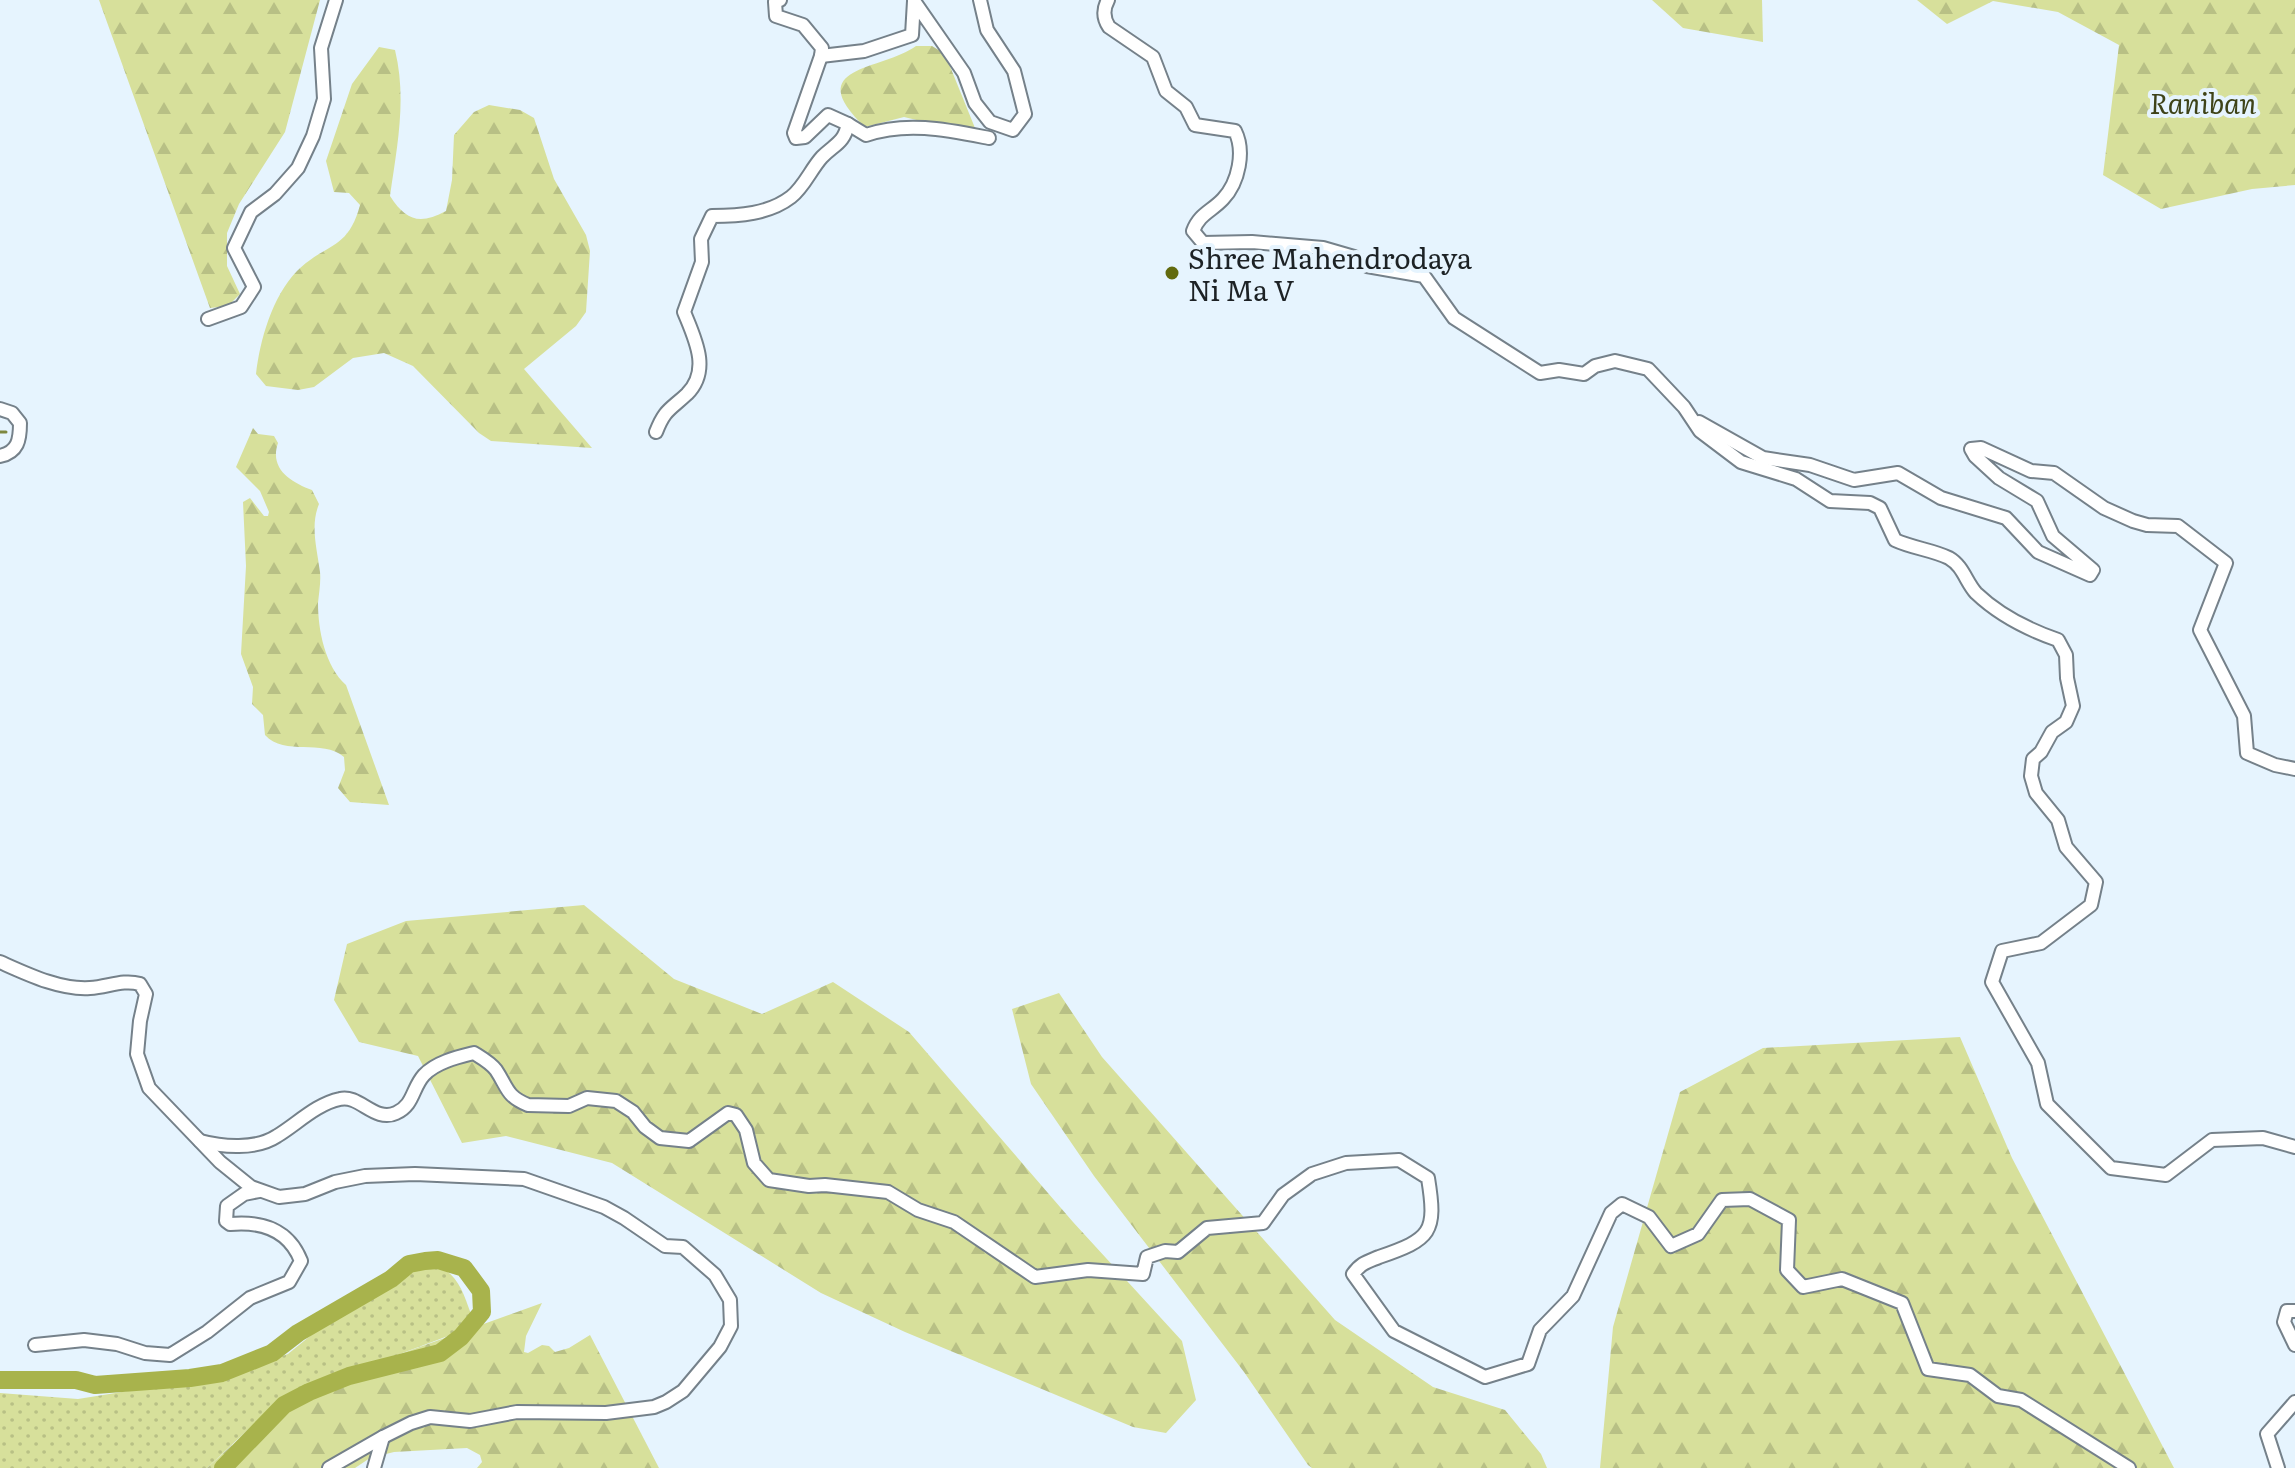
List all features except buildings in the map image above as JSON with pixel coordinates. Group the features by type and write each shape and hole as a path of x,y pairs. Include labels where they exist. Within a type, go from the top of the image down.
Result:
{"street":[{"path":"208,319 241,307 254,287 234,248 251,212 275,194 298,168 313,136 324,99 321,48 336,0"},
{"path":"780,0 775,2 776,16 803,25 822,48 794,133 796,138 805,137 828,115 866,135 884,129 923,127 989,138"},
{"path":"821,56 864,51 912,35 914,1 964,73 975,103 990,122 1013,130 1025,114 1014,71 987,30 980,0"},
{"path":"1108,0 1104,20 1109,27 1153,57 1166,91 1186,107 1195,125 1235,131 1239,139 1239,167 1233,184 1223,199 1197,220 1193,231 1203,243 1252,242 1323,248 1354,257 1367,266 1424,276 1454,318 1540,373 1559,370 1584,374 1595,366 1615,361 1648,369 1700,431 1741,462 1796,479 1830,501 1870,503 1880,508 1895,540 1949,559 1962,570 1974,591 1983,598 2031,631 2058,640 2066,655 2073,706 2066,722 2052,732 2041,752 2033,759 2031,776 2036,793 2058,820 2066,847 2096,882 2091,905 2041,943 2002,951 1992,982 2038,1063 2047,1104 2111,1168 2166,1175 2212,1140 2263,1138 2295,1147"},
{"path":"656,432 664,413 690,391 700,377 699,347 684,312 702,262 701,239 712,216 742,216 771,208 792,197 822,158 845,137 848,124"},
{"path":"0,409 12,413 20,423 17,447 0,456"},
{"path":"1689,416 1763,458 1810,465 1854,480 1898,473 1941,498 2006,518 2038,552 2090,575 2093,570 2053,536 2037,501 1999,478 1971,449 1981,448 2031,471 2054,473 2104,508 2133,521 2147,525 2178,526 2226,563 2200,630 2244,716 2247,753 2275,765 2295,769"},
{"path":"0,962 68,986 91,988 128,981 140,984 146,994 138,1037 139,1066 157,1098 238,1178 259,1191 287,1197 365,1176 415,1174 524,1179 604,1207 665,1246 683,1247 715,1275 730,1300 731,1326 720,1347 683,1391 666,1402 654,1407 606,1413 517,1412 470,1421 430,1417 383,1437 329,1468"},
{"path":"200,1141 228,1145 266,1142 309,1113 345,1098 389,1116 413,1099 425,1074 452,1058 474,1053 490,1064 511,1096 528,1105 569,1106 587,1098 616,1101 633,1112 645,1127 660,1138 689,1141 728,1113 736,1115 746,1130 754,1163 769,1180 888,1192 918,1210 954,1222 1035,1277 1088,1270 1143,1274 1147,1257 1165,1251 1178,1252 1207,1228 1263,1223 1283,1195 1312,1174 1346,1163 1399,1160 1428,1178 1433,1210 1427,1232 1415,1245 1360,1264 1353,1274 1394,1331 1485,1377 1528,1364 1540,1330 1573,1296 1611,1213 1622,1204 1649,1217 1671,1246 1698,1234 1722,1200 1750,1199 1789,1220 1787,1270 1803,1287 1842,1279 1902,1303 1928,1369 1970,1375 1998,1396 2021,1400 2129,1468"},
{"path":"35,1345 84,1340 170,1355 207,1332 250,1298 289,1282 301,1261 289,1239 258,1223 246,1221 230,1224 226,1221 227,1206 234,1199 259,1191"},
{"path":"2295,1311 2287,1311 2284,1322 2295,1345"},
{"path":"2278,1468 2267,1434 2295,1402"},
{"path":"374,1468 383,1437"}],"green space":[{"path":"99,0 320,0 285,132 239,204 227,233 227,266 240,294 228,306 210,308"},
{"path":"1652,0 1762,0 1763,42 1683,28"},
{"name":"Raniban","path":"1917,0 2295,0 2295,185 2252,189 2161,209 2103,175 2119,45 2058,12 1993,1 1947,24"},
{"path":"916,46 932,46 945,54 975,128 950,128 904,117 865,127 847,107 841,92 844,81 853,73"},
{"path":"379,47 395,50 399,68 400,123 390,196 402,211 414,218 429,218 446,211 452,180 454,135 474,112 489,105 520,110 534,118 554,179 586,235 590,251 586,312 576,326 524,369 592,448 491,441 479,433 413,366 384,353 353,358 314,387 298,390 266,386 256,374 264,333 288,281 307,262 342,239 355,220 360,205 349,193 334,192 326,161 352,84"},
{"path":"253,428 258,434 274,436 278,443 279,467 297,483 312,490 319,504 315,529 321,636 333,668 346,685 389,805 350,802 338,788 345,770 344,757 325,749 293,747 273,741 265,735 263,715 252,704 253,687 241,654 246,566 243,502 250,498 264,516 268,516 269,512 260,491 236,467"},
{"path":"584,905 674,979 762,1014 833,982 909,1032 1073,1222 1182,1341 1196,1400 1166,1433 1133,1427 905,1332 821,1293 612,1163 506,1136 462,1143 418,1056 359,1042 334,1000 347,944 406,921"},
{"path":"1059,993 1102,1057 1335,1320 1433,1387 1505,1410 1541,1454 1547,1468 1312,1468 1308,1465 1244,1372 1094,1176 1031,1084 1012,1009"},
{"path":"1960,1037 2012,1158 2174,1468 1600,1468 1613,1327 1680,1092 1763,1048"},
{"path":"436,1265 450,1273 462,1291 471,1314 464,1330 293,1394 254,1424 207,1468 0,1468 0,1393 78,1399 228,1375 288,1354 326,1323 420,1267"},
{"path":"542,1303 526,1336 524,1352 542,1345 549,1346 555,1352 569,1348 590,1335 659,1468 477,1468 482,1462 480,1455 467,1448 394,1452 370,1458 355,1468 207,1468 275,1406 300,1390"}],"waterway":[{"path":"0,432 6,432"},
{"path":"0,1380 76,1380 95,1385 222,1373 272,1353 298,1333 391,1279 409,1264 438,1260 464,1268 481,1291 482,1312 461,1337 440,1353 349,1376 284,1405 223,1468"}],"place":[{"name":"Shree Mahendrodaya Ni Ma V","path":"1172,273"}]}
